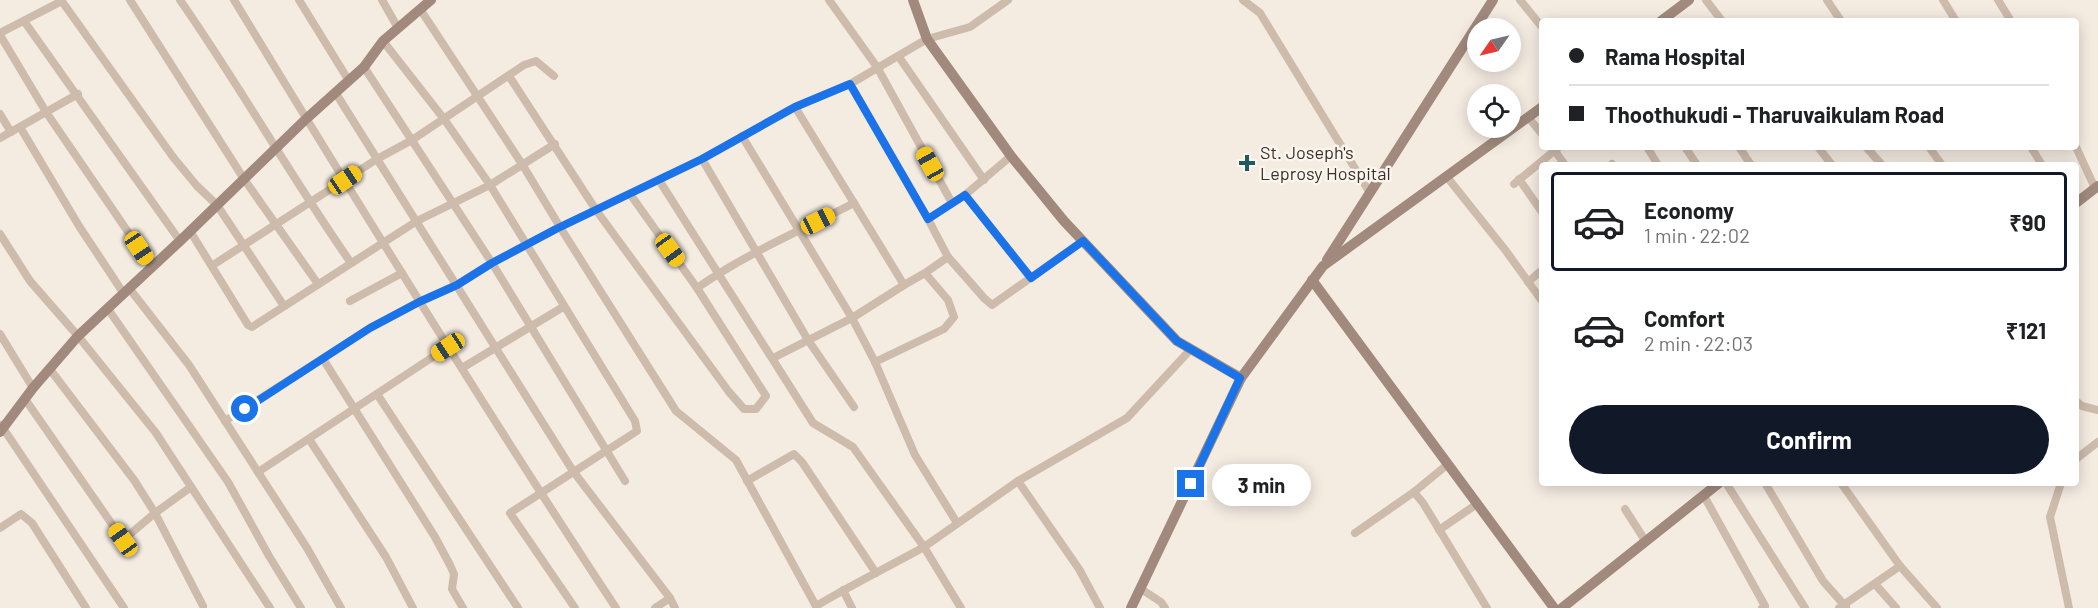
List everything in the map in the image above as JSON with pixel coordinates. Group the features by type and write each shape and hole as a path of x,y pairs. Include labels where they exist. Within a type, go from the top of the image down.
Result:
{"street":[{"path":"152,267 46,112 0,34 62,0 173,157 197,186 218,205 284,306"},
{"path":"130,0 244,178 318,284"},
{"path":"180,0 223,63 309,202 351,263"},
{"path":"234,0 419,302 539,492 616,608"},
{"path":"299,0 349,81"},
{"path":"382,0 398,28"},
{"path":"124,608 1,428 78,336 306,119 364,67 383,41 430,0"},
{"path":"829,0 877,67 952,203"},
{"path":"913,0 927,39 1011,156 1083,241 1177,341 1240,378"},
{"path":"225,421 370,328 457,285 492,263 560,227 702,159 795,107 850,84 927,39 970,27 998,3 1008,0"},
{"path":"1243,0 1260,13 1370,193"},
{"path":"1131,608 1240,378 1323,266 1493,0"},
{"path":"1520,0 1539,23"},
{"path":"1665,18 1689,0"},
{"path":"1706,0 1720,18"},
{"path":"1827,0 1840,18"},
{"path":"1943,0 1954,18"},
{"path":"1998,0 2009,18"},
{"path":"420,9 522,164 676,411 736,460 816,607 862,578 924,547 1018,481 1127,418 1191,349"},
{"path":"24,21 78,94 180,241"},
{"path":"383,41 444,119 490,185 635,421 637,431 539,492 510,513 575,608"},
{"path":"899,57 984,180"},
{"path":"213,265 377,159 412,140 524,66 536,61 554,76"},
{"path":"364,67 492,263 625,481"},
{"path":"509,76 596,210 729,392 744,409 756,409 766,396 697,288 630,194"},
{"path":"850,84 948,257 992,304 1083,241"},
{"path":"335,92 573,471 670,598 675,608"},
{"path":"0,138 78,94"},
{"path":"795,107 904,285"},
{"path":"1323,266 1539,109"},
{"path":"0,114 11,132"},
{"path":"1528,117 1539,130"},
{"path":"20,127 79,226 126,291 189,365 307,548 341,608"},
{"path":"742,136 852,318 875,362 915,455 957,523"},
{"path":"190,231 248,325 252,327 417,221 490,185 555,144"},
{"path":"1539,208 1516,181 1553,150"},
{"path":"1820,150 1830,162"},
{"path":"1869,150 1879,162"},
{"path":"2078,150 2097,187 2079,201"},
{"path":"928,219 965,195 1011,156"},
{"path":"702,159 808,340 854,406"},
{"path":"1447,177 1539,297"},
{"path":"659,180 813,423 853,447 924,547 961,608"},
{"path":"965,195 1031,278"},
{"path":"697,288 757,250 854,202"},
{"path":"0,234 30,281 78,336 156,433 270,608"},
{"path":"773,358 852,318 948,257"},
{"path":"350,301 402,273"},
{"path":"875,362 944,329 954,317 948,300 925,273"},
{"path":"1528,282 1539,273"},
{"path":"1312,279 1554,608"},
{"path":"462,368 563,307"},
{"path":"108,309 228,482 301,608"},
{"path":"0,334 33,388"},
{"path":"258,472 448,347"},
{"path":"322,359 440,546 453,574 452,588 463,608"},
{"path":"50,368 134,480 155,513 203,607"},
{"path":"377,394 518,608"},
{"path":"25,399 123,540 191,487"},
{"path":"2079,404 2098,410"},
{"path":"309,439 386,557 413,608"},
{"path":"2079,457 2098,442"},
{"path":"747,481 794,454 802,462 876,573"},
{"path":"1355,533 1414,492 1448,464"},
{"path":"1018,481 1079,569 1100,608"},
{"path":"1562,608 1716,486"},
{"path":"1720,486 1805,608"},
{"path":"1767,486 1823,581 1844,607 1900,566"},
{"path":"1843,486 1900,566 1936,608"},
{"path":"2060,486 2050,517 2068,608"},
{"path":"1414,492 1486,608"},
{"path":"1704,496 1765,607"},
{"path":"1439,530 1477,504"},
{"path":"1625,509 1646,542"},
{"path":"0,528 21,514 32,523 86,608"},
{"path":"1875,584 1896,608"},
{"path":"1141,589 1161,602 1165,608"},
{"path":"843,590 852,608"},
{"path":"655,608 670,598"}],"place":[{"name":"St. Joseph's Leprosy Hospital","path":"1247,163"}],"route":[{"path":"245,409 370,328 457,285 492,263 556,229 702,159 795,107 850,84 928,219 965,195 1031,278 1083,241 1177,341 1240,378 1191,484"}]}
